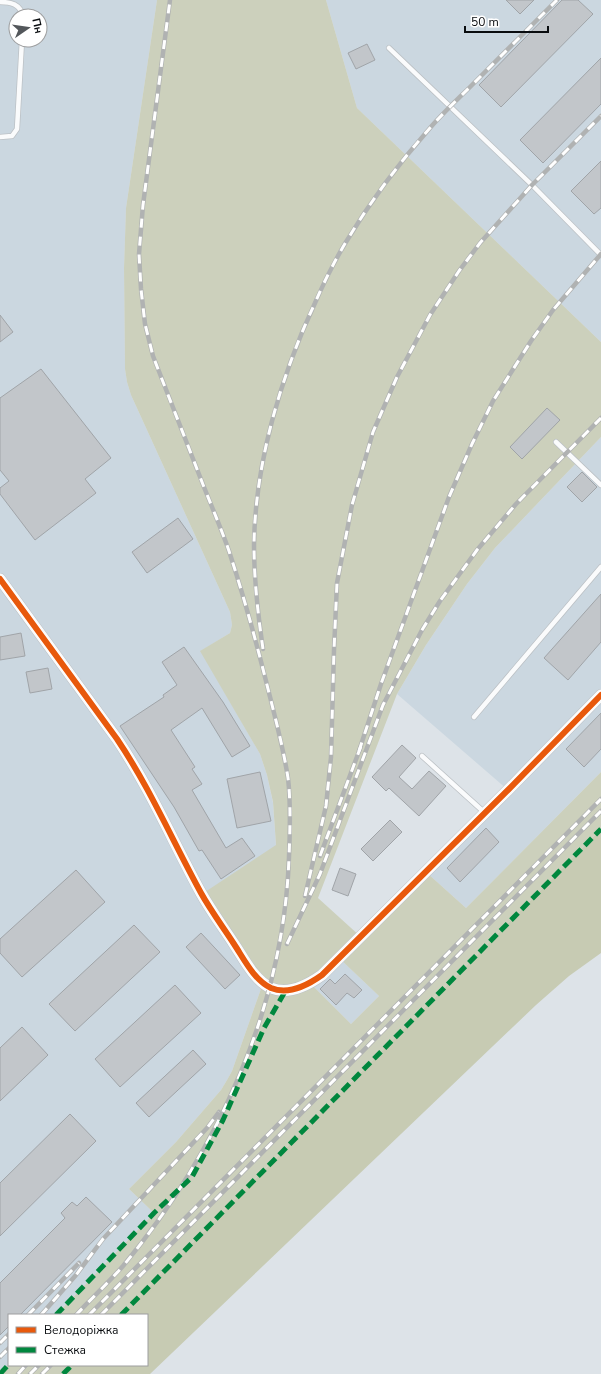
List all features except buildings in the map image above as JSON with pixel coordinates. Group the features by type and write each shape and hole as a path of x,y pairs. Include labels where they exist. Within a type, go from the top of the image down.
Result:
{"street":[{"path":"0,579 124,750 145,783 202,894 253,972 263,983 272,988 281,990 296,988 310,983 322,975 485,814 601,695"}],"lane":[{"path":"0,2 10,2 18,8"},
{"path":"0,137 12,136 17,129 22,48"},
{"path":"389,48 532,185 601,255"},
{"path":"556,442 601,485"},
{"path":"474,717 601,567"},
{"path":"422,756 485,814"}],"shaded area":[{"path":"0,0 157,0 126,208 124,268 125,369 131,395 230,612 232,625 230,633 201,651 260,754 267,775 273,803 276,846 202,895 263,983 232,1071 221,1090 176,1142 129,1189 154,1213 57,1314 8,1314 8,1365 0,1374"},
{"path":"326,0 601,0 601,342 357,108"},
{"path":"601,437 601,772 466,908 426,872 508,790 397,694 426,645 467,584 495,548"},
{"path":"339,958 379,996 351,1024 310,983"}],"green space":[{"path":"157,0 326,0 357,108 601,342 601,437 495,548 467,584 426,645 397,694 318,898 361,937 426,872 466,908 601,772 601,829 122,1314 57,1314 154,1213 129,1189 176,1142 221,1090 232,1071 263,983 202,894 276,845 273,802 267,775 260,754 200,651 230,633 232,625 230,612 131,395 127,382 125,369 124,268 126,208","holes":["339,958 379,996 351,1024 310,983"]},
{"path":"601,829 601,953 569,976 536,1005 150,1374 63,1374 71,1366 148,1366 148,1314 122,1314"},
{"path":"8,1365 71,1366 63,1374 0,1374"}],"railway":[{"path":"77,1314 123,1266 157,1222 188,1175 216,1126 240,1075 259,1022 274,968 284,913 289,857 290,807 288,778 284,754 262,665 229,551 153,356 145,324 139,254 143,205 170,0"},
{"path":"263,649 259,623 254,558 259,483 272,421 281,390 291,360 318,295 337,257 355,227 385,183 407,155 445,111 557,0"},
{"path":"305,896 326,806 331,757 337,583 352,505 373,432 397,377 430,315 459,271 480,243 532,185 601,116"},
{"path":"359,751 381,684 449,497 472,444 493,401 531,341 553,310 601,254"},
{"path":"287,944 320,874 383,705 422,630 440,601 477,550 516,504 601,418"},
{"path":"320,856 361,746"},
{"path":"90,1314 601,799"},
{"path":"102,1314 601,811"},
{"path":"42,1314 76,1275 103,1239 207,1128 219,1112"},
{"path":"29,1314 79,1263"},
{"path":"0,1343 8,1335"},
{"path":"0,1357 8,1349"},
{"path":"18,1374 25,1366"},
{"path":"30,1374 38,1366"},
{"path":"42,1374 50,1366"}],"marked path":[{"path":"122,1314 601,829"},
{"path":"57,1314 154,1213 192,1177 223,1120 264,1028 286,990"},
{"path":"0,1374 8,1365"},
{"path":"63,1374 71,1366"}],"cycle path":[{"path":"0,579 117,739 151,796 201,893 254,975 271,988 277,990 291,990 298,988 322,975 601,695"}]}
